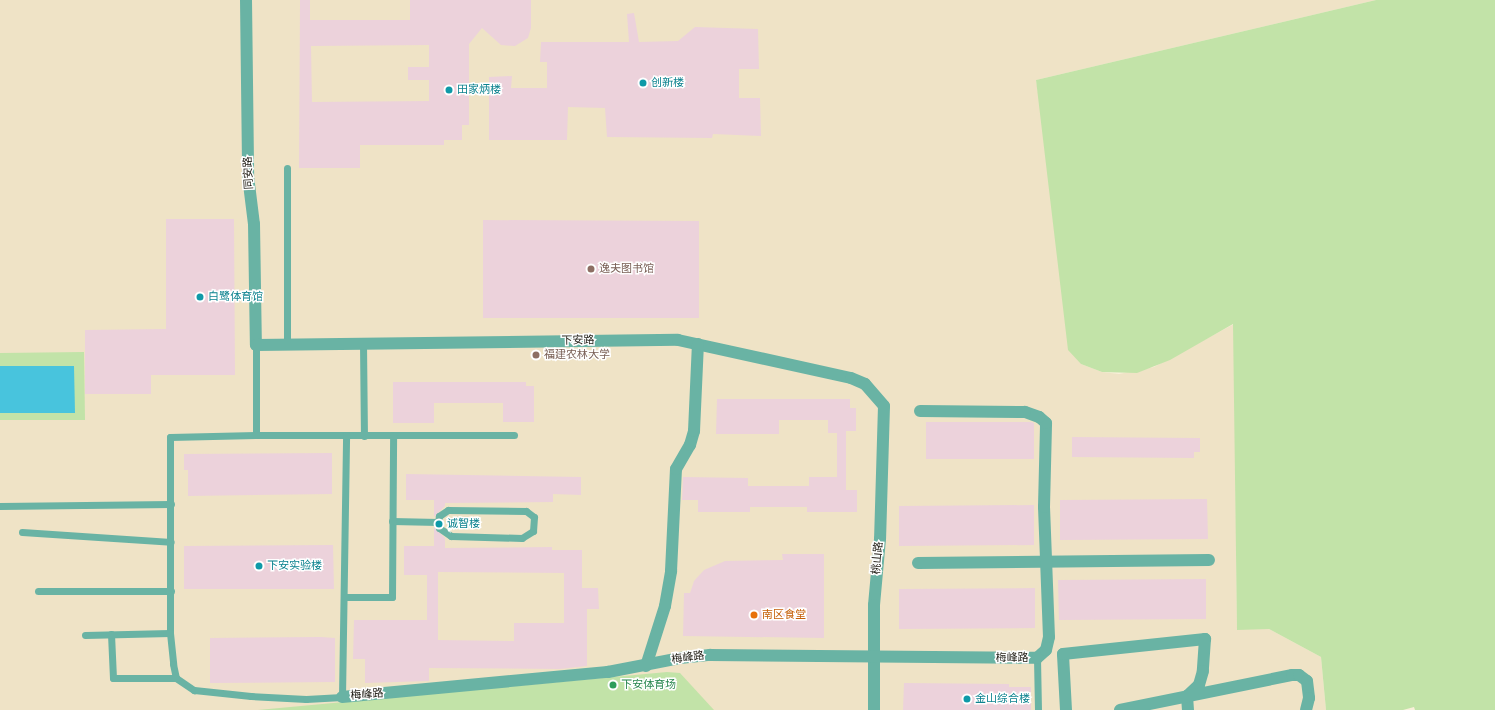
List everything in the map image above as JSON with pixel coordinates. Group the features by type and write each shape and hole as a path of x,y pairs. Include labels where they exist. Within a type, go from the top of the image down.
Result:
{"street":[{"name":"同安路","path":"246,0 248,176 254,224 256,345"},
{"name":"下安路","path":"256,345 678,340 859,381 878,396 884,406"},
{"path":"646,666 665,606 671,571 676,469 690,445 694,431 698,344"},
{"name":"桃山路","path":"874,710 873,658 884,406"},
{"path":"920,411 1025,412 1044,420 1047,433 1044,487 1050,637 1046,650 1036,658"},
{"path":"918,563 1209,560"},
{"path":"1066,710 1063,654 1205,639 1201,678 1187,696 1188,710"},
{"name":"梅峰路","path":"342,697 608,672 646,666 680,658 710,655 873,658 1036,658"},
{"path":"1120,710 1299,675 1307,681 1309,687 1309,698 1306,710"}],"lane":[{"path":"287,168 287,344"},
{"path":"363,343 364,436"},
{"path":"256,345 256,435"},
{"path":"176,678 170,633 170,437 256,435 364,436 514,434"},
{"path":"345,597 392,597 393,435"},
{"path":"111,634 113,678 176,678 186,686 210,692 274,698 342,697 342,623 345,597 346,436"},
{"path":"0,506 171,504"},
{"path":"448,510 520,510 531,513 534,526 530,535 522,538 459,538 445,533 438,522 438,516 448,510"},
{"path":"392,521 438,522"},
{"path":"22,532 171,542"},
{"path":"38,591 171,591"},
{"path":"85,635 170,633"},
{"path":"1036,658 1038,710"}],"shaded area":[{"name":"福建农林大学","path":"0,0 1376,0 1036,80 1081,364 1102,372 1119,374 1154,367 1234,324 1237,629 1269,629 1321,657 1326,710 0,710"}],"green space":[{"path":"1376,0 1495,0 1495,710 1415,710 1414,707 1403,710 1326,710 1321,657 1269,629 1237,630 1233,324 1170,360 1137,373 1102,372 1081,364 1068,350 1036,80"},
{"path":"84,352 85,420 0,420 0,353"},
{"name":"下安体育场","path":"667,672 680,673 714,710 258,710"}],"water":[{"path":"0,366 74,366 75,413 0,413"}],"building":[{"name":"田家炳楼","path":"300,0 310,0 310,20 410,20 410,0 531,0 531,28 528,38 515,46 501,45 482,28 469,44 469,125 462,125 462,140 444,140 444,145 360,145 360,168 299,168","holes":["429,45 429,67 408,67 408,80 429,80 429,101 312,102 311,46"]},
{"name":"创新楼","path":"634,13 639,42 678,41 695,27 758,29 759,69 739,69 739,98 760,98 761,136 713,134 712,138 607,137 605,108 568,107 567,140 489,140 489,77 512,76 511,88 547,88 547,62 540,62 541,42 629,42 627,14"},
{"name":"白鹭体育馆","path":"166,219 234,219 235,375 151,375 151,394 85,394 85,330 166,329"},
{"name":"逸夫图书馆","path":"483,220 699,221 699,318 483,318"},
{"path":"393,382 526,382 526,386 534,386 534,422 503,422 503,403 434,403 434,423 393,423"},
{"path":"717,399 850,399 850,408 856,408 856,431 846,431 846,490 857,490 857,512 807,512 807,507 750,507 750,512 698,512 698,500 682,500 683,477 748,478 748,486 809,486 809,477 837,477 837,433 828,433 828,420 779,420 779,434 716,434"},
{"path":"926,422 1034,423 1034,459 926,459"},
{"path":"1072,437 1200,438 1200,452 1194,452 1194,458 1072,457"},
{"path":"332,453 332,494 188,496 188,470 184,470 184,454"},
{"path":"406,474 581,477 581,495 553,494 553,502 445,503 445,506 434,517 434,500 406,500"},
{"path":"1207,499 1208,539 1060,540 1060,500"},
{"path":"1034,505 1034,545 899,546 899,506"},
{"name":"诚智楼","path":"434,527 445,538 445,548 552,547 552,550 582,550 582,588 598,588 599,609 587,609 587,666 560,669 429,668 429,681 365,683 365,659 353,659 354,620 427,620 427,575 404,575 404,546 434,546","holes":["438,572 564,573 564,623 514,623 514,641 438,640"]},
{"path":"333,545 334,589 184,589 184,546"},
{"name":"南区食堂","path":"782,554 824,554 824,638 683,636 684,593 690,593 694,581 704,570 725,561 783,560"},
{"path":"1206,579 1206,619 1059,620 1058,580"},
{"path":"1035,588 1035,628 899,629 899,589"},
{"path":"210,638 335,638 335,682 210,683"},
{"name":"金山综合楼","path":"904,683 1009,684 1009,687 1031,687 1031,710 903,710"}],"place":[{"name":"创新楼","path":"643,83"},
{"name":"田家炳楼","path":"449,90"},
{"name":"逸夫图书馆","path":"591,269"},
{"name":"白鹭体育馆","path":"200,297"},
{"name":"福建农林大学","path":"536,355"},
{"name":"诚智楼","path":"439,524"},
{"name":"下安实验楼","path":"259,566"},
{"name":"南区食堂","path":"754,615"},
{"name":"下安体育场","path":"613,685"},
{"name":"金山综合楼","path":"967,699"}]}
